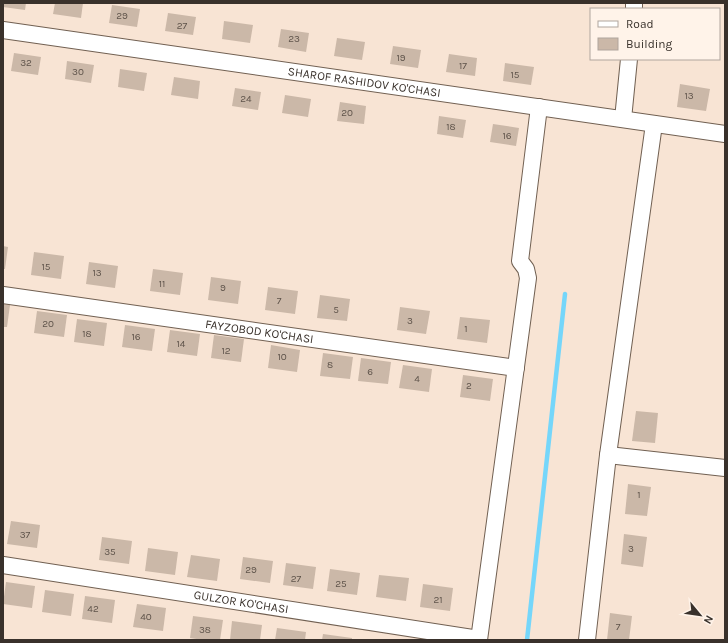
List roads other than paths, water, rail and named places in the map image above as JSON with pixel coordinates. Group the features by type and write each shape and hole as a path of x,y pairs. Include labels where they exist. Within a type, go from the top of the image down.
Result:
{"street":[{"name":"SHAROF RASHIDOV KO'CHASI","path":"3,30 725,134"},
{"path":"623,119 629,60"},
{"path":"479,639 528,278 526,269 520,261 539,107"},
{"path":"587,640 608,455 654,124"},
{"name":"FAYZOBOD KO'CHASI","path":"3,295 516,368"},
{"path":"608,455 725,468"},
{"name":"GULZOR KO'CHASI","path":"3,565 479,639"}],"waterway":[{"path":"527,640 565,294"}]}
